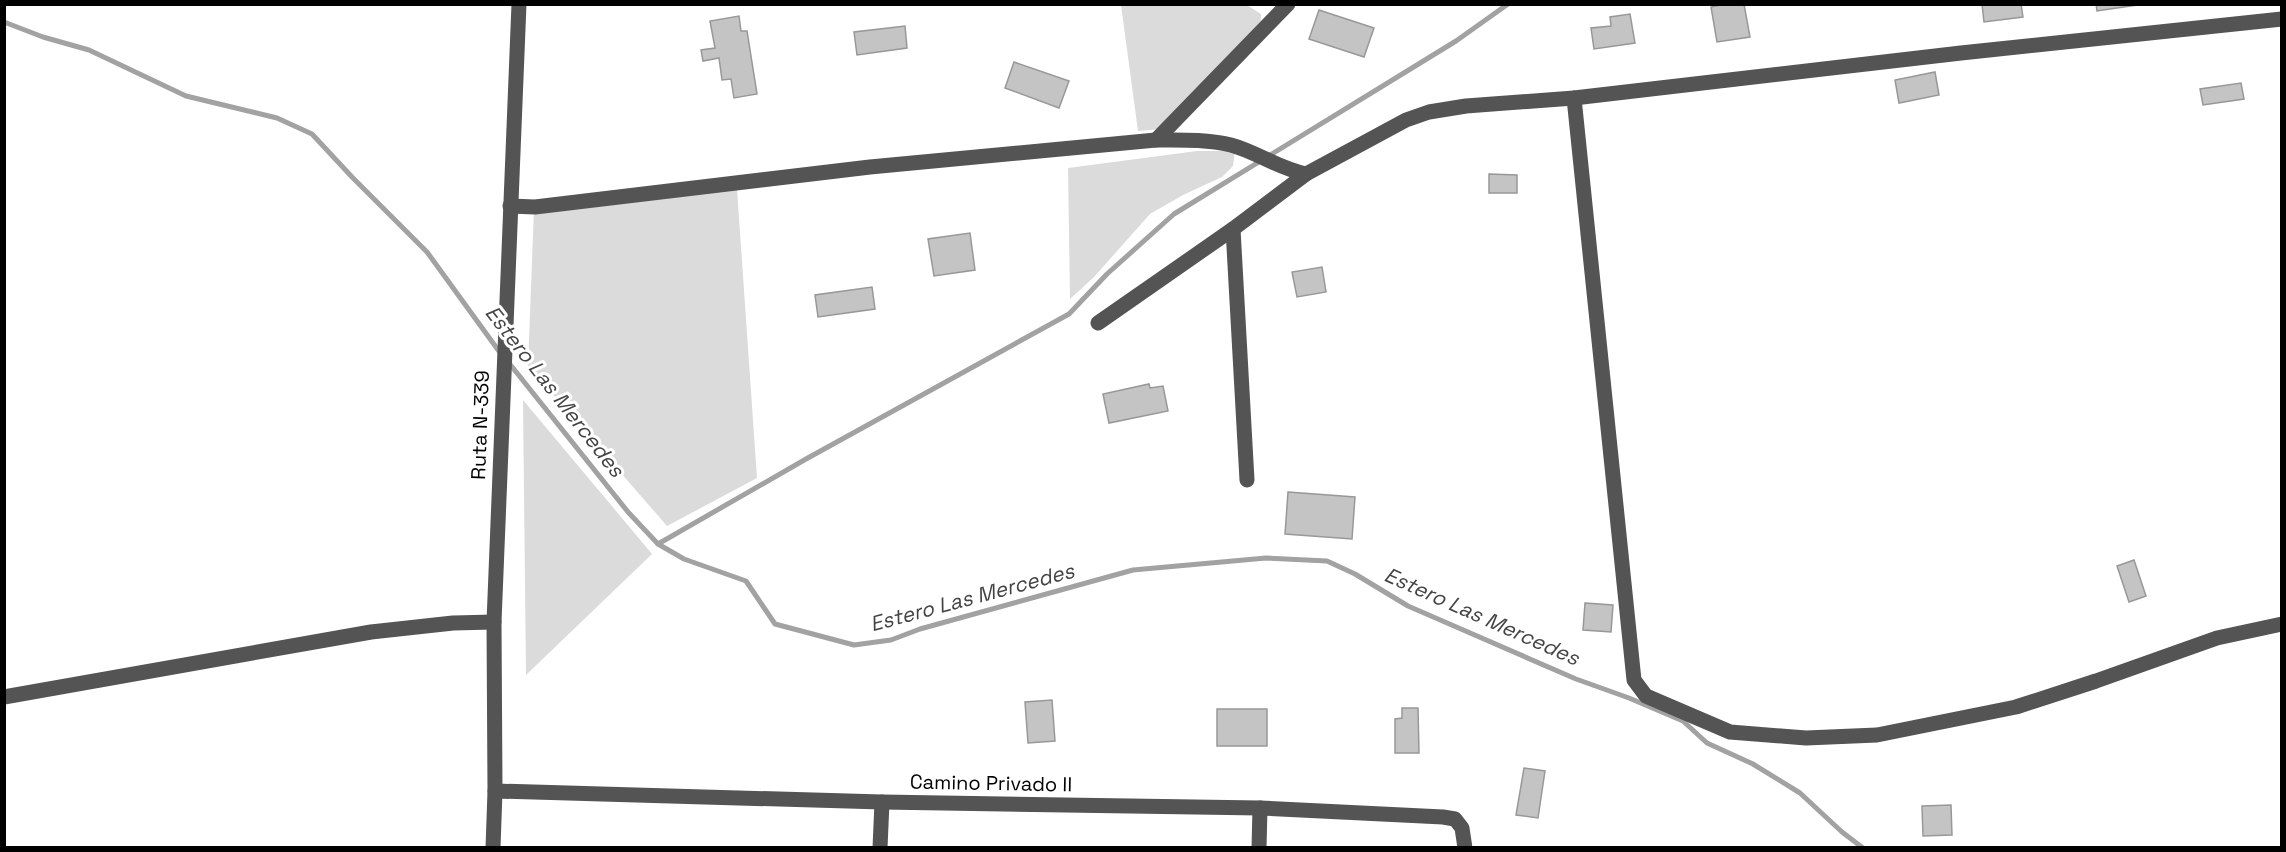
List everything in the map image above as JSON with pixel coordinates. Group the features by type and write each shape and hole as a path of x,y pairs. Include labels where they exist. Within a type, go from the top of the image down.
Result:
{"street":[{"name":"Ruta N-339","path":"493,848 494,622 519,4"},
{"path":"1156,140 1288,4"},
{"path":"1098,322 1233,229 1306,174 1406,120 1429,112 1466,106 1574,98 1960,53 2282,20"},
{"path":"1574,98 1634,680 1646,696 1730,732 1806,738 1877,735 2016,707 2217,638 2282,624"},
{"path":"510,206 535,207 870,167 1156,140 1197,139 1233,146 1287,170 1306,174"},
{"path":"1233,229 1248,480"},
{"path":"4,696 371,632 453,623 494,622"},
{"name":"Camino Privado II","path":"495,791 882,802 1260,808 1443,817 1455,819 1462,828 1465,848"},
{"path":"880,848 882,802"},
{"path":"1259,848 1260,808"}],"shaded area":[{"path":"1121,5 1247,5 1261,14 1260,40 1173,128 1138,131"},
{"path":"1197,151 1235,151 1233,166 1222,177 1183,195 1150,214 1094,277 1070,299 1068,168"},
{"path":"737,189 757,478 667,526 528,366 534,209"},
{"path":"523,400 652,554 526,675"}],"building":[{"path":"1744,4 1750,37 1717,42 1711,7"},
{"path":"1982,4 2021,4 2023,17 1984,22"},
{"path":"2096,4 2137,4 2137,5 2097,11"},
{"path":"1319,10 1374,28 1364,57 1309,39"},
{"path":"1630,14 1635,43 1594,49 1591,28 1611,26 1610,17"},
{"path":"739,16 741,31 747,31 757,94 734,98 731,79 722,80 719,58 703,61 701,50 715,48 710,21"},
{"path":"905,26 907,48 857,55 854,32"},
{"path":"1014,62 1069,81 1059,108 1005,88"},
{"path":"1935,72 1939,95 1899,103 1895,80"},
{"path":"2241,83 2244,99 2203,105 2200,89"},
{"path":"1489,174 1517,175 1517,193 1489,193"},
{"path":"970,233 975,270 934,276 928,239"},
{"path":"1322,267 1326,292 1297,297 1292,272"},
{"path":"872,287 875,309 818,317 815,295"},
{"path":"1149,384 1150,388 1163,386 1168,411 1109,423 1103,394"},
{"path":"1288,492 1355,497 1352,539 1285,534"},
{"path":"2134,560 2146,596 2129,602 2117,566"},
{"path":"1585,603 1613,605 1611,632 1583,630"},
{"path":"1052,700 1055,741 1028,743 1025,702"},
{"path":"1402,708 1418,708 1419,753 1395,753 1395,719 1402,718"},
{"path":"1217,709 1267,709 1267,746 1217,746"},
{"path":"1524,768 1545,771 1538,818 1516,815"},
{"path":"1951,805 1952,835 1923,836 1922,806"}],"waterway":[{"path":"658,544 806,459 1069,314 1107,274 1174,214 1456,41 1508,4"},
{"name":"Estero Las Mercedes","path":"4,22 43,37 89,50 186,96 277,118 312,134 427,252 501,354"},
{"name":"Estero Las Mercedes","path":"509,363 628,512 658,544 684,559 746,581 775,624 854,645 891,640 920,629 1133,570 1266,558 1327,561 1355,574 1408,606 1576,679 1683,721 1707,743 1753,764 1800,793 1863,848"}]}
